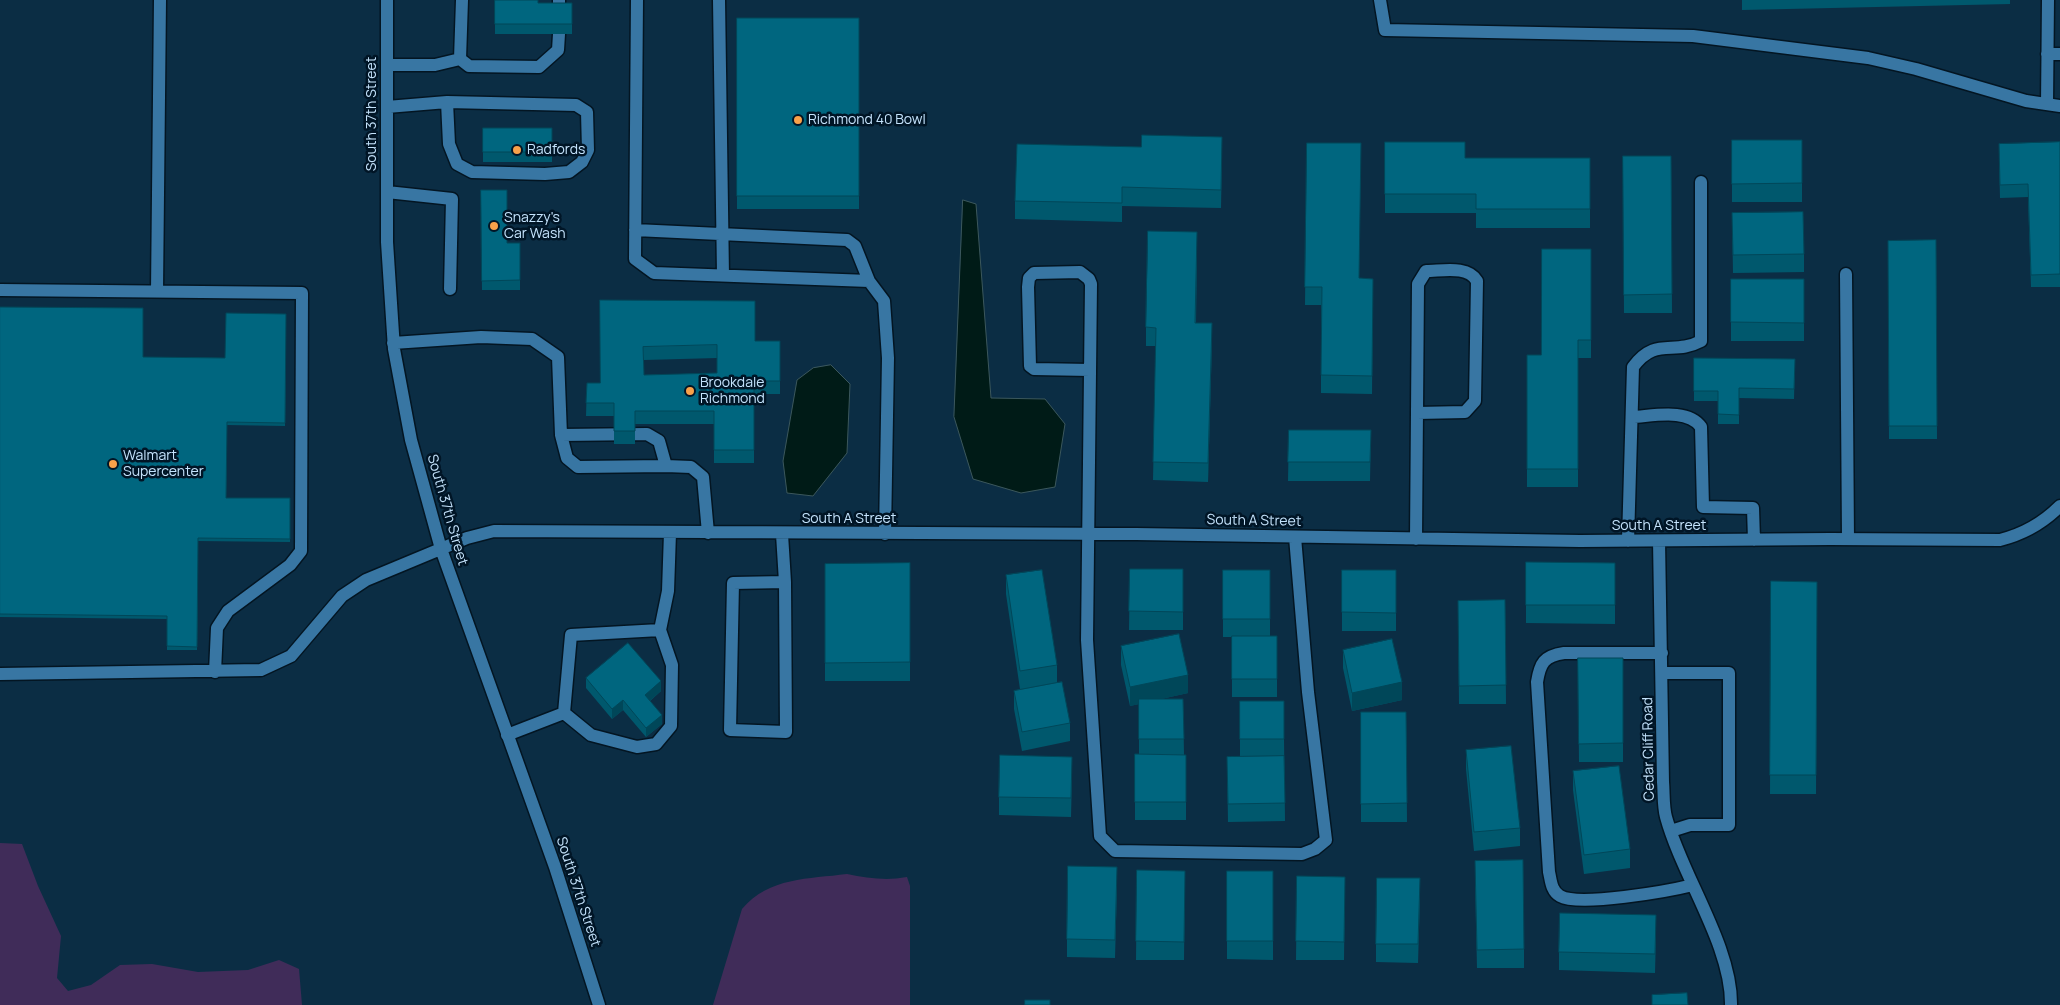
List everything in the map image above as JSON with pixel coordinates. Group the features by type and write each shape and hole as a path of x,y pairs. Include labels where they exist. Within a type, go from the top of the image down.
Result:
{"street":[{"path":"157,291 160,0"},
{"name":"South 37th Street","path":"387,0 387,242 393,343 411,440 440,549 555,867 599,1005"},
{"path":"460,58 462,0"},
{"path":"637,0 635,258 654,273 869,281"},
{"path":"719,0 723,275"},
{"path":"1380,0 1385,30 1693,36 1868,58 1916,69 2026,101 2060,106"},
{"path":"2047,104 2054,54 2048,0"},
{"path":"460,58 469,66 539,67 558,50 558,34"},
{"path":"387,65 435,65 460,58"},
{"path":"387,107 447,102 576,105 587,112 588,150 582,162 569,172 545,174 472,172 457,164 449,144 447,102"},
{"path":"1628,541 1633,367 1642,356 1656,348 1690,347 1701,341 1701,182"},
{"path":"387,192 452,199 450,289"},
{"path":"635,230 846,240 854,246 869,281 884,302 888,358 886,534"},
{"path":"1416,538 1418,284 1426,271 1464,271 1473,274 1477,281 1475,401 1465,412 1417,413"},
{"path":"1090,370 1034,370 1030,366 1028,287 1029,278 1034,273 1080,272 1089,279 1091,284 1087,640 1100,836 1115,851 1302,854 1315,849 1326,840 1308,692 1295,536"},
{"path":"1846,274 1848,539"},
{"path":"0,290 302,293 301,551 290,565 228,611 218,628 215,672"},
{"path":"393,343 481,337 532,338 558,356 561,435 567,458 578,467 666,466 691,468 703,477 708,533"},
{"path":"1632,417 1686,416 1696,419 1701,427 1703,507 1752,508 1754,540"},
{"path":"561,435 647,434 659,441 666,466"},
{"name":"South A Street","path":"0,674 261,670 291,656 342,596 366,580 440,549 494,532 1088,534 1628,541 2000,540 2026,532 2051,515 2060,506"},
{"path":"564,713 591,735 637,747 656,744 671,726 672,665 660,630 668,591 670,533"},
{"path":"782,534 785,582 786,732 730,730 733,583 785,582"},
{"name":"Cedar Cliff Road","path":"1659,541 1663,782 1666,815 1692,885 1727,969 1731,1005"},
{"path":"564,713 571,635 660,630"},
{"path":"1662,653 1564,653 1549,656 1540,664 1537,682 1549,872 1552,887 1559,896 1573,899 1654,894 1692,885"},
{"path":"1662,673 1729,673 1729,825 1690,825 1671,831"},
{"path":"507,735 564,713"}],"shaded area":[{"path":"963,200 976,204 991,398 1045,399 1065,424 1055,487 1021,493 973,479 954,417"},
{"path":"831,365 850,384 847,453 813,496 787,493 783,461 797,380 813,368"},
{"path":"0,843 22,844 38,886 61,936 57,978 68,991 91,985 120,965 152,964 198,972 248,970 279,960 299,969 302,1005 0,1005"},
{"path":"847,874 892,879 907,877 910,886 910,1005 713,1005 742,909 764,891 777,885 790,881"}],"building":[{"path":"495,0 538,0 538,3 572,3 572,24 495,24"},
{"name":"Richmond 40 Bowl","path":"737,18 859,18 859,196 737,196"},
{"path":"483,128 552,128 552,152 483,152"},
{"path":"1142,135 1222,137 1221,190 1122,187 1122,203 1015,201 1017,144 1141,147"},
{"path":"1732,140 1802,140 1802,183 1732,184"},
{"path":"1385,142 1465,142 1465,158 1590,158 1590,209 1476,209 1476,194 1385,194"},
{"path":"2060,142 2060,274 2031,275 2028,184 2000,185 1999,144"},
{"path":"1307,143 1361,143 1359,278 1373,279 1372,376 1321,375 1322,287 1305,287"},
{"path":"1623,156 1671,156 1672,294 1624,295"},
{"name":"Snazzy's Car Wash","path":"481,190 507,190 507,243 520,243 520,280 482,281"},
{"path":"1803,212 1804,254 1733,255 1732,213"},
{"path":"1148,231 1197,232 1195,323 1212,323 1208,463 1153,462 1156,328 1146,327"},
{"path":"1936,240 1937,426 1889,426 1888,241"},
{"path":"1542,249 1591,249 1591,340 1578,340 1578,469 1527,469 1527,355 1541,355"},
{"path":"1731,279 1804,279 1804,323 1731,322"},
{"name":"Brookdale Richmond","path":"600,300 755,301 755,341 780,341 780,381 754,381 754,450 714,450 714,411 635,411 635,431 614,431 614,403 586,403 587,383 600,383","holes":["717,345 717,373 644,375 643,347"]},
{"name":"Walmart Supercenter","path":"0,307 143,308 143,357 225,358 226,313 286,314 285,423 227,422 226,498 290,498 290,539 198,538 197,647 167,646 167,616 0,614"},
{"path":"1694,358 1795,359 1794,389 1739,388 1739,415 1718,414 1718,391 1694,391"},
{"path":"1289,430 1371,430 1370,462 1288,462"},
{"path":"1526,562 1615,563 1615,605 1526,605"},
{"path":"910,563 910,662 825,663 825,564"},
{"path":"1130,569 1183,569 1183,612 1129,611"},
{"path":"1042,570 1057,665 1020,671 1006,575"},
{"path":"1223,570 1270,570 1270,619 1223,619"},
{"path":"1342,570 1396,570 1396,613 1342,612"},
{"path":"1771,581 1817,582 1816,775 1770,775"},
{"path":"1505,600 1506,685 1459,686 1458,601"},
{"path":"1179,634 1188,675 1130,687 1121,646"},
{"path":"1232,636 1277,636 1277,679 1232,679"},
{"path":"1392,639 1402,682 1352,693 1343,650"},
{"path":"628,643 661,681 645,695 662,715 646,728 623,700 612,709 586,678"},
{"path":"1578,658 1623,658 1623,743 1579,744"},
{"path":"1062,682 1070,723 1022,732 1014,691"},
{"path":"1139,699 1183,699 1184,739 1139,739"},
{"path":"1240,701 1284,701 1284,739 1240,739"},
{"path":"1361,712 1406,712 1407,803 1361,804"},
{"path":"1511,746 1520,828 1474,832 1466,750"},
{"path":"1135,754 1186,755 1186,802 1135,802"},
{"path":"1000,755 1072,757 1071,798 999,797"},
{"path":"1284,756 1285,803 1228,804 1227,757"},
{"path":"1619,766 1630,849 1584,855 1573,771"},
{"path":"1523,860 1524,949 1477,950 1475,861"},
{"path":"1068,866 1117,867 1115,940 1067,939"},
{"path":"1137,870 1185,871 1184,942 1136,941"},
{"path":"1227,871 1273,871 1273,941 1227,941"},
{"path":"1297,876 1345,877 1344,942 1296,941"},
{"path":"1377,878 1420,878 1418,944 1376,944"},
{"path":"1560,913 1656,915 1655,954 1559,952"},
{"path":"1687,993 1688,1005 1652,1005 1652,995"},
{"path":"1025,1000 1050,1000 1050,1005 1025,1005"}],"place":[{"name":"Richmond 40 Bowl","path":"798,120"},
{"name":"Radfords","path":"517,150"},
{"name":"Snazzy's Car Wash","path":"494,226"},
{"name":"Brookdale Richmond","path":"690,391"},
{"name":"Walmart Supercenter","path":"113,464"}]}
